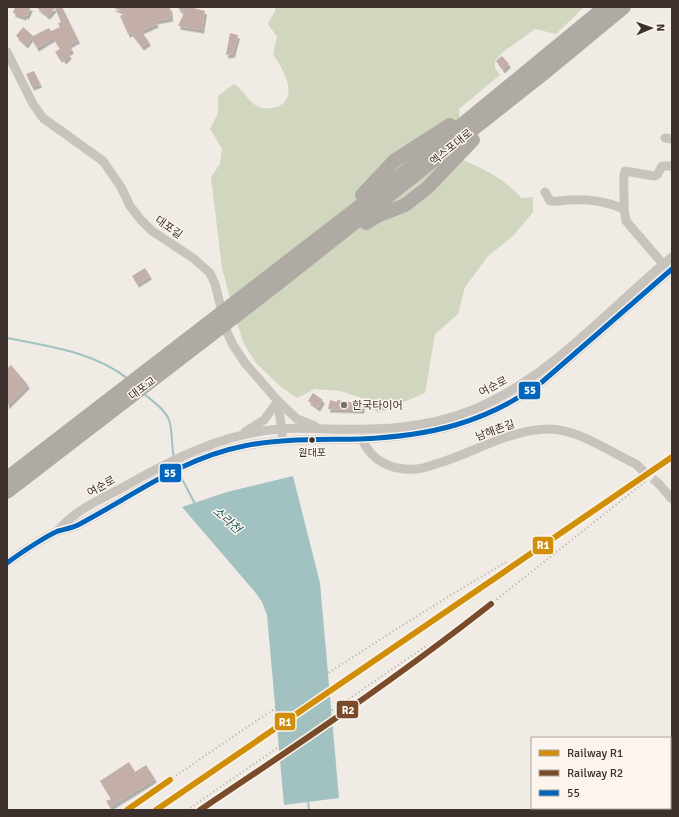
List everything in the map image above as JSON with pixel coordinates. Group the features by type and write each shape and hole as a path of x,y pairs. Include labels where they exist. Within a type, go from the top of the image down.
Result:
{"highway":[{"path":"307,253 394,161 463,118 492,94 517,70 601,7"},
{"name":"엑스포대로","path":"273,281 605,7"},
{"name":"엑스포대로","path":"307,253 543,74 624,7"},
{"name":"대포교","path":"7,478 273,281"},
{"name":"대포교","path":"7,492 273,281"}],"street":[{"name":"대포길","path":"7,52 33,104 43,118 103,161 121,187 130,206 144,224 193,258 210,273 215,284 227,332 245,364 278,401 301,421 331,430"},
{"path":"664,264 626,221 624,209 626,196 623,176 625,171 654,176 657,175 662,166 672,166"},
{"path":"545,192 550,201 590,200 610,203 624,209"},
{"name":"여순로","path":"241,435 281,428 373,430 417,427 463,413 504,396 530,380 672,257"},
{"name":"여순로","path":"8,559 58,531 72,516 187,459 264,442 282,440 362,439 417,435 471,421 527,393 542,382 672,269"},
{"path":"278,401 282,440"},
{"path":"187,459 241,435 264,420 278,401"},
{"name":"남해촌길","path":"362,439 366,449 380,461 397,467 415,469 449,460 518,434 537,430 559,429 575,434 636,464 642,470"},
{"path":"659,484 672,499"}],"green space":[{"path":"275,7 584,7 556,34 535,29 503,52 495,61 495,68 500,75 459,109 461,159 501,180 521,198 533,197 533,212 513,236 488,256 465,287 458,314 435,334 425,393 378,413 365,399 340,391 315,389 297,398 280,386 256,363 244,344 222,268 211,177 220,164 222,149 210,129 218,113 218,96 234,84 250,101 262,108 277,107 284,102 288,96 289,90 285,74 273,54 277,37 268,24 275,11"}],"water":[{"path":"293,476 320,583 339,798 284,805 267,615 262,602 255,592 182,507 227,492"}],"building":[{"path":"15,7 31,7 27,16 25,15 24,17 13,13"},
{"path":"36,7 62,7 78,40 69,45 72,50 67,53 70,55 64,61 62,58 60,59 55,52 60,49 53,38 37,48 31,38 26,45 16,36 23,27 33,36 49,28 51,31 60,27 58,23 61,22 55,8 48,16"},
{"path":"112,7 170,7 171,18 155,21 157,24 141,31 149,42 142,47 131,33 128,34 120,16 126,13"},
{"path":"177,7 190,7 205,11 202,30 178,26 184,13"},
{"path":"230,33 238,35 233,54 226,55"},
{"path":"502,56 509,64 503,70 496,61"},
{"path":"34,71 40,84 32,87 26,74"},
{"path":"145,268 150,276 137,284 132,276"},
{"path":"11,365 28,385 7,406 7,369"},
{"path":"313,393 323,400 318,408 308,401"},
{"path":"330,400 363,404 362,410 328,409"},
{"path":"129,762 135,772 146,765 155,779 110,807 106,801 111,799 100,781"}],"waterway":[{"name":"소라천","path":"7,338 54,347 86,356 101,362 128,379"},
{"name":"소라천","path":"143,393 158,405 169,420 174,457"},
{"name":"소라천","path":"179,473 195,504"},
{"name":"소라천","path":"308,800 309,810"}],"tunnel":[{"path":"642,470 659,484"}],"railway":[{"path":"156,810 672,457"},
{"path":"200,810 443,642 646,481"},
{"path":"127,810 314,682 409,621 506,562"},
{"path":"187,810 426,646"}],"rail line":[{"name":"R1","path":"156,810 672,457"},
{"name":"R2","path":"200,810 384,684 491,604"},
{"name":"R1","path":"127,810 170,780"}],"transit line":[{"name":"55","path":"7,563 53,533 78,525 158,479 200,459 221,452 258,443 302,440 361,439 411,435 456,425 500,408 542,382 672,269"}],"place":[{"name":"한국타이어","path":"344,405"},
{"name":"원대포","path":"312,440"}]}
